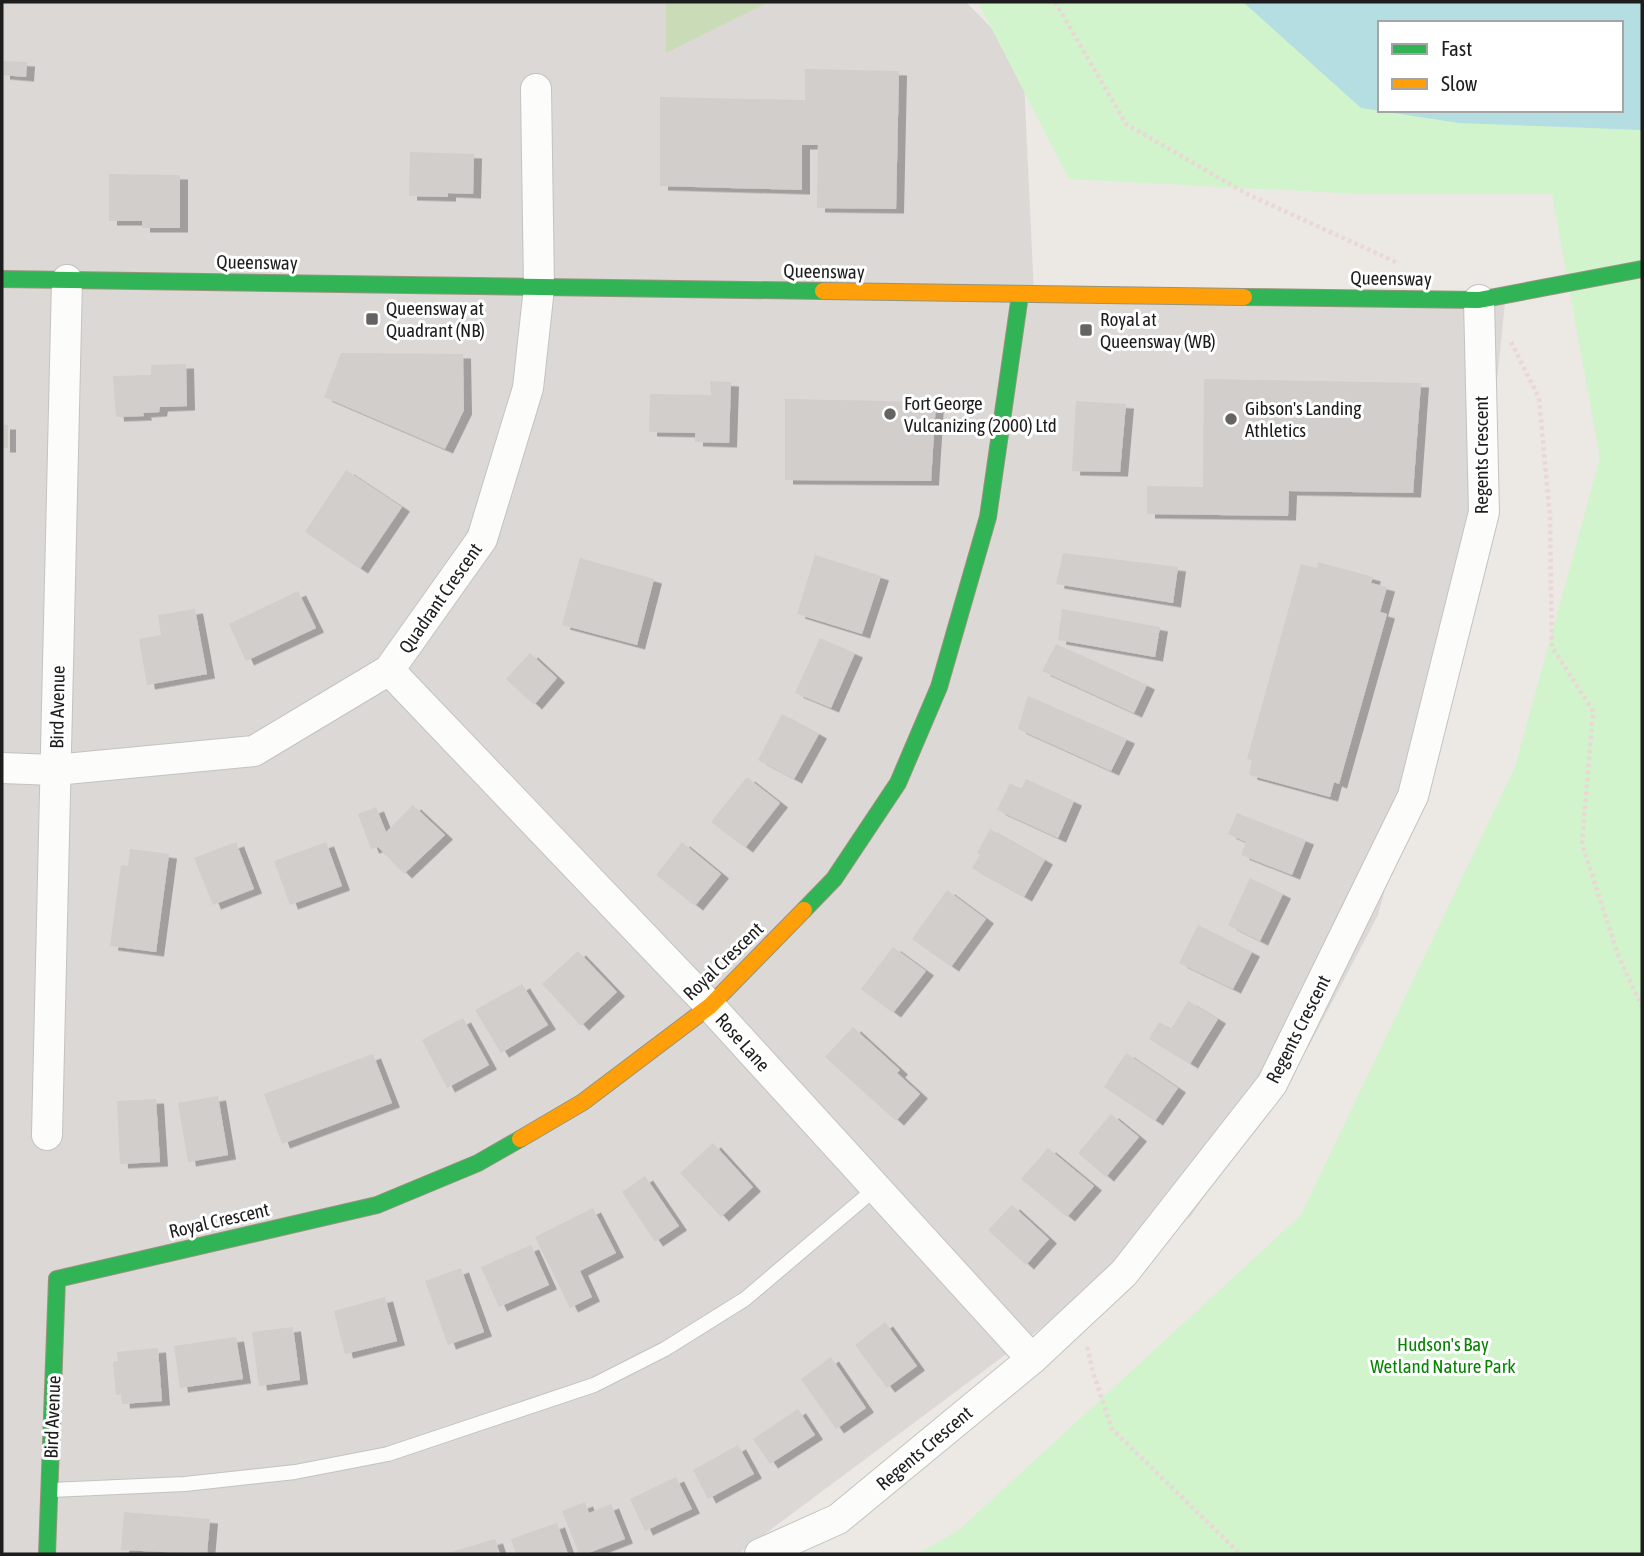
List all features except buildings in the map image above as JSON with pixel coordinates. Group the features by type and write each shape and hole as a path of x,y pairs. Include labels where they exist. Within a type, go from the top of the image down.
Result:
{"street":[{"name":"Quadrant Crescent","path":"2,768 55,770 254,751 389,670 482,539 528,388 539,288 536,89"},
{"name":"Queensway","path":"2,279 1479,300 1642,269"},
{"name":"Bird Avenue","path":"47,1135 67,280"},
{"name":"Royal Crescent","path":"57,1279 377,1205 478,1163 583,1101 710,1006 834,879 898,783 939,687 988,517 1020,295"},
{"name":"Regents Crescent","path":"760,1554 838,1519 1032,1359 1124,1273 1272,1084 1413,796 1484,512 1479,300"},
{"name":"Rose Lane","path":"389,670 710,1006 1032,1359"},
{"name":"Bird Avenue","path":"47,1554 57,1279"}],"lane":[{"path":"50,1490 185,1484 281,1474 388,1454 594,1385 665,1349 745,1299 876,1188"}],"path":[{"path":"1055,2 1126,124 1247,194 1406,267"},
{"path":"1509,339 1517,349 1539,398 1550,519 1552,647 1593,711 1582,844 1618,955 1642,1007"},
{"path":"1069,1324 1086,1342 1112,1429 1240,1554"}],"shaded area":[{"path":"2,2 966,2 1023,60 1034,294 1506,292 1480,548 1378,915 1310,1044 1190,1217 738,1554 2,1554"}],"green space":[{"path":"666,2 769,2 666,53"},
{"name":"Hudson's Bay Wetland Nature Park","path":"978,2 1642,2 1642,1554 918,1554 960,1529 1301,1215 1515,767 1600,458 1552,194 1361,194 1069,179"}],"water":[{"path":"1243,2 1642,2 1642,130 1459,123 1387,112 1623,112 1623,21 1378,21 1378,111 1361,108"}],"traffic: fast":[{"path":"1244,297 1479,300 1642,269"},
{"path":"2,279 823,291"},
{"path":"804,910 834,879 898,783 939,687 988,517 1020,295"},
{"path":"47,1554 57,1279 377,1205 478,1163 520,1139"}],"traffic: slow":[{"path":"823,291 1244,297"},
{"path":"520,1139 583,1102 710,1006 804,910"}],"place":[{"name":"Queensway at Quadrant (NB)","path":"372,319"},
{"name":"Royal at Queensway (WB)","path":"1086,330"},
{"name":"Fort George Vulcanizing (2000) Ltd","path":"890,414"},
{"name":"Gibson's Landing Athletics","path":"1231,419"}]}
